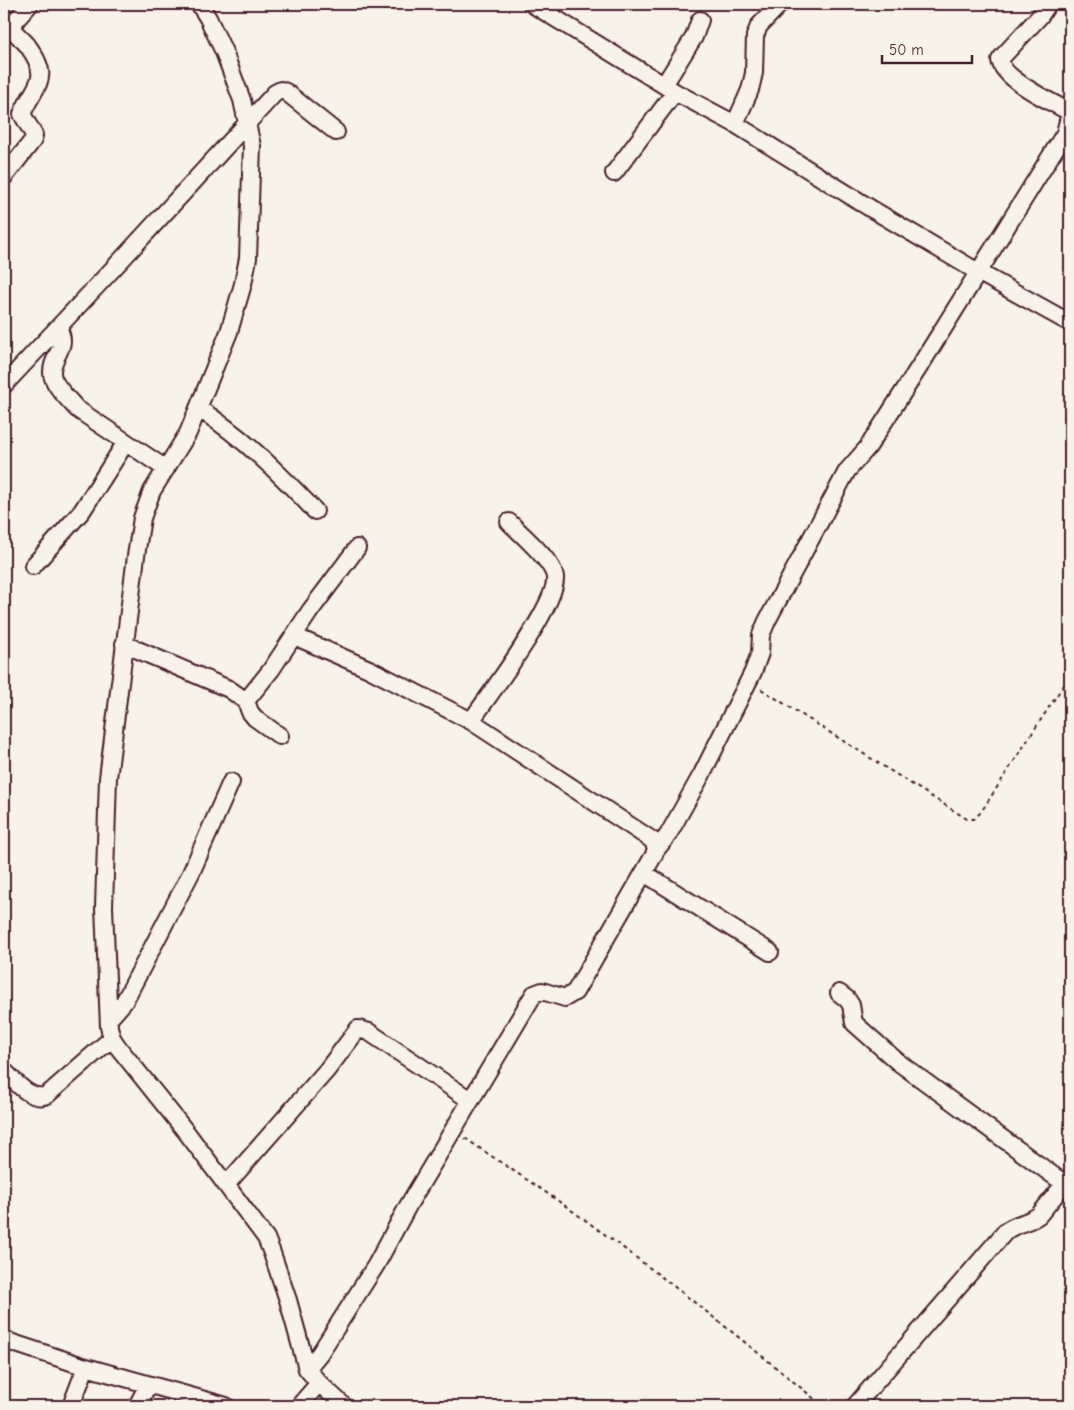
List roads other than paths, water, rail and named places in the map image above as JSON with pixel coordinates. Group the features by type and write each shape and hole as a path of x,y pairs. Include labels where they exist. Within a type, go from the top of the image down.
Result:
{"street":[{"path":"4,177 33,140 34,135 22,114 40,82 42,74 38,61 12,27 30,4"},
{"path":"199,4 208,18 224,52 242,100 252,146 249,242 244,284 229,332 188,433 152,491 142,518 124,644 108,778 104,907 108,1019 112,1038 266,1238 288,1300 307,1369 344,1406"},
{"path":"532,4 669,88 735,124 870,208 978,272 1070,323"},
{"path":"735,124 750,90 754,73 755,36 759,26 780,4"},
{"path":"307,1369 320,1353 376,1265 452,1130 534,994 542,991 565,998 575,992 702,774 758,661 761,635 767,621 847,471 868,447 1066,133 1070,112 1011,77 1000,66 1000,60 1003,56 1040,16 1048,4"},
{"path":"614,173 669,88 698,30 700,20"},
{"path":"4,385 275,93 281,90 336,132"},
{"path":"58,328 62,334 62,342 53,365 52,374 54,381 77,409 166,469"},
{"path":"198,408 241,438 275,469 315,512"},
{"path":"33,566 82,511 126,442"},
{"path":"471,721 539,621 554,586 555,576 548,563 509,522"},
{"path":"246,701 263,682 310,611 357,548"},
{"path":"294,636 369,669 471,721 652,840 656,850"},
{"path":"124,644 229,689 246,701 254,718 280,736"},
{"path":"108,1019 124,1002 192,873 231,782"},
{"path":"644,873 770,952"},
{"path":"839,993 851,1005 854,1023 892,1056 1068,1181 1040,1215 1006,1231 855,1406"},
{"path":"226,1186 327,1070 358,1029 369,1032 470,1100"},
{"path":"4,1071 30,1094 42,1098 112,1038"},
{"path":"4,1338 35,1350 148,1385 226,1406"},
{"path":"71,1406 86,1366"},
{"path":"299,1406 319,1383"},
{"path":"137,1406 148,1385"}]}
